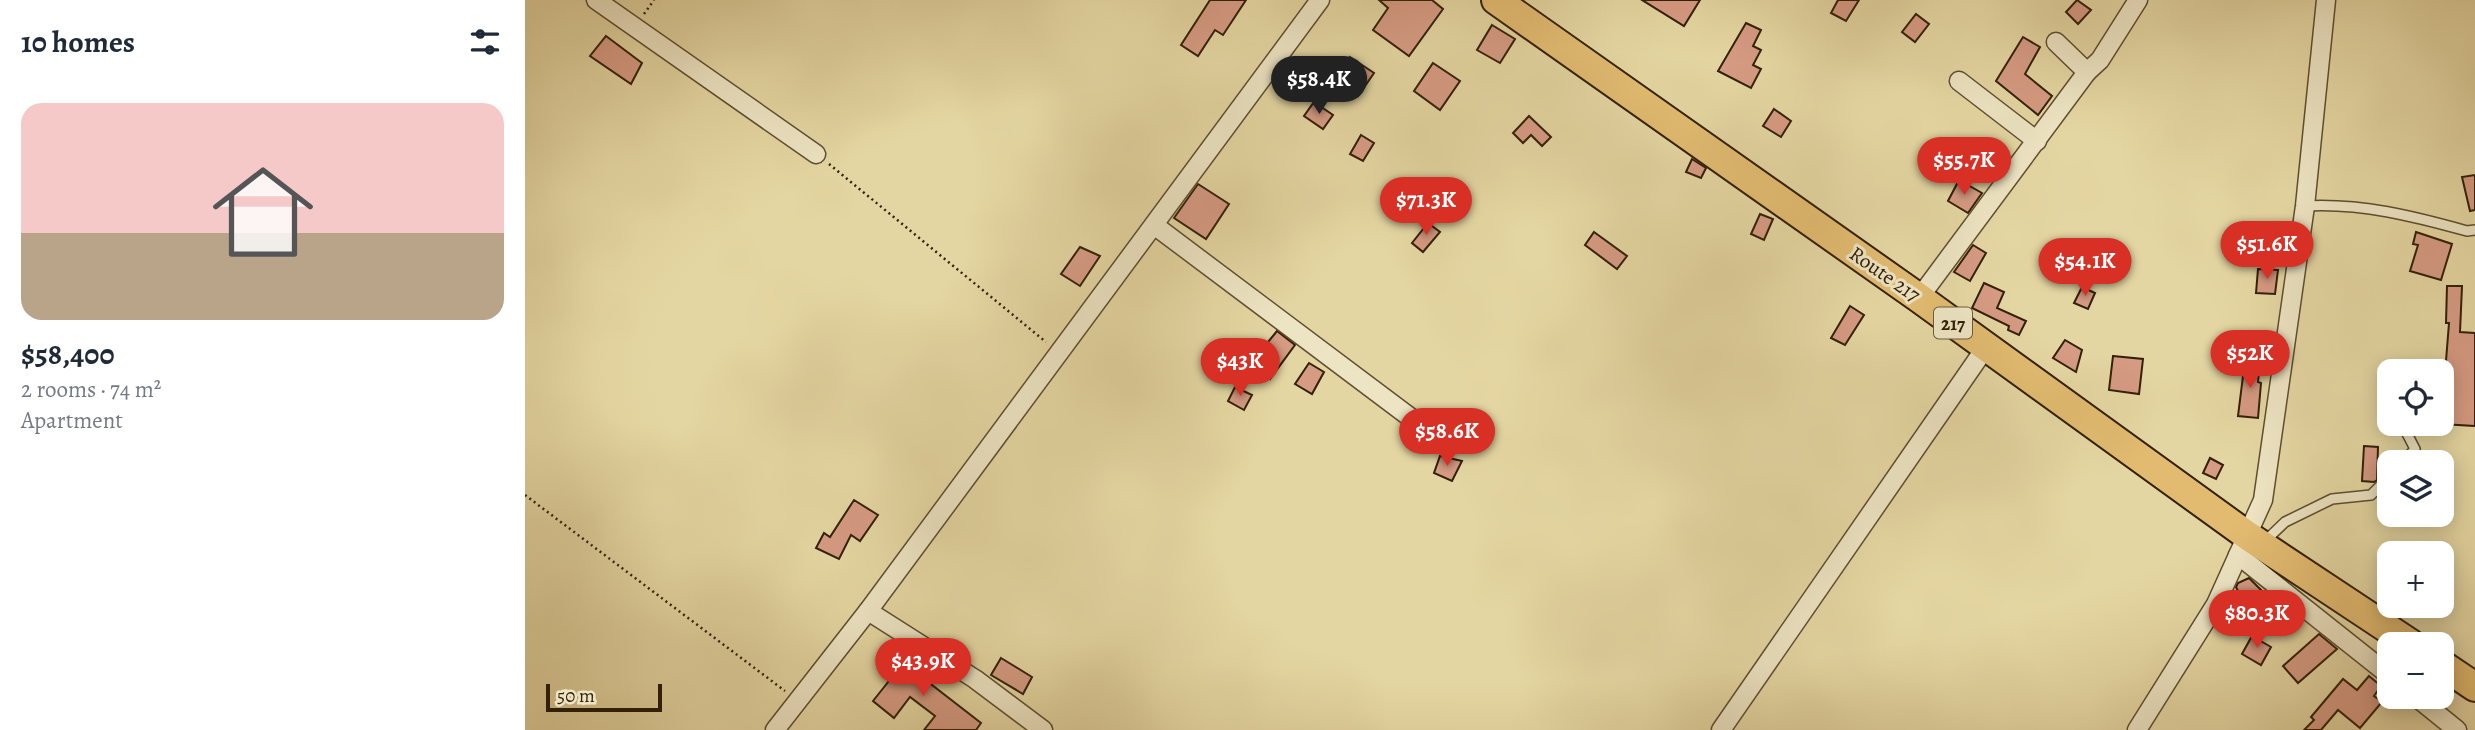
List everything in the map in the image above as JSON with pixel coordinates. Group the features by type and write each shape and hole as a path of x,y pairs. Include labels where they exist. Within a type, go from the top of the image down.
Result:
{"main road":[{"name":"Route 217","path":"1509,4 1919,298 2249,545 2391,632"},
{"path":"2454,673 2475,687"}],"street":[{"path":"597,0 816,154"},
{"path":"775,730 868,611 1320,0"},
{"path":"1919,298 2087,72 2100,60 2138,0"},
{"path":"2137,730 2216,604 2249,545 2263,500 2305,206 2326,0"},
{"path":"2056,42 2087,72"},
{"path":"1959,81 2037,141"},
{"path":"1154,225 1427,430"},
{"path":"1721,730 1986,347"},
{"path":"2249,545 2377,665"},
{"path":"868,611 975,679 1043,730"},
{"path":"2431,709 2457,730"}],"lane":[{"path":"2305,206 2335,204 2400,212 2467,231 2475,230"},
{"path":"2249,545 2285,522 2332,499 2371,495 2377,489"}],"path":[{"path":"816,154 1059,353"},
{"path":"525,495 798,701"}],"building":[{"path":"1210,0 1246,0 1223,35 1215,30 1198,56 1181,45"},
{"path":"1379,0 1432,0 1443,9 1409,56 1373,30 1388,8"},
{"path":"1642,0 1700,0 1684,26"},
{"path":"1838,0 1859,0 1846,21 1831,13"},
{"path":"2077,0 2091,10 2078,24 2066,12"},
{"path":"1916,14 1929,24 1915,42 1902,32"},
{"path":"1746,23 1761,30 1753,46 1761,50 1753,65 1761,69 1751,88 1718,71"},
{"path":"1492,25 1515,39 1500,63 1477,50"},
{"path":"606,36 642,63 631,84 590,56"},
{"path":"2023,37 2040,47 2025,74 2052,96 2038,115 1996,81"},
{"path":"1350,57 1374,73 1358,96 1334,80"},
{"path":"1433,63 1460,81 1440,110 1414,91"},
{"path":"1314,102 1333,115 1323,129 1304,116"},
{"path":"1774,109 1791,121 1781,137 1763,126"},
{"path":"1529,116 1551,137 1542,146 1531,135 1523,143 1513,133"},
{"path":"1361,135 1374,143 1363,161 1350,154"},
{"path":"1692,159 1706,168 1701,178 1686,172"},
{"path":"2475,175 2475,210 2470,211 2462,177"},
{"path":"1959,180 1982,193 1968,213 1948,201"},
{"path":"1198,184 1229,204 1206,239 1174,218"},
{"path":"1760,214 1773,219 1764,240 1751,234"},
{"path":"1428,223 1440,232 1423,252 1412,243"},
{"path":"1594,232 1627,256 1617,269 1585,245"},
{"path":"2416,232 2452,244 2441,280 2410,271 2418,245 2413,244"},
{"path":"1973,245 1986,253 1970,281 1954,272"},
{"path":"1080,247 1100,256 1080,286 1061,274"},
{"path":"2258,269 2278,270 2275,294 2256,293"},
{"path":"1984,283 2004,292 1997,308 2026,321 2019,335 2008,330 2009,326 1972,308"},
{"path":"2447,286 2462,286 2460,332 2475,333 2475,426 2454,425 2454,359 2446,359 2449,323 2446,323"},
{"path":"2082,287 2095,293 2088,309 2074,303"},
{"path":"1850,306 1864,315 1845,345 1831,338"},
{"path":"1277,331 1295,345 1270,379 1250,364"},
{"path":"2065,340 2082,350 2076,372 2053,358"},
{"path":"2113,356 2143,359 2139,394 2109,390"},
{"path":"2245,360 2260,361 2258,418 2238,416"},
{"path":"1309,363 1324,372 1312,394 1295,384"},
{"path":"1235,387 1252,395 1244,410 1228,401"},
{"path":"1438,428 1456,440 1447,457 1426,441 1436,437"},
{"path":"2364,446 2378,447 2377,480 2362,481"},
{"path":"1440,456 1462,461 1452,481 1434,473"},
{"path":"2210,458 2223,465 2216,479 2203,473"},
{"path":"854,500 878,515 860,541 851,535 839,559 816,548 824,533 830,537"},
{"path":"2249,578 2265,594 2244,603 2236,587 2238,583"},
{"path":"2319,634 2337,649 2298,683 2283,666"},
{"path":"2252,636 2271,647 2261,665 2242,654"},
{"path":"907,649 922,659 914,671 981,723 976,730 924,730 935,716 910,697 894,718 873,701 904,662 900,659"},
{"path":"1001,658 1032,677 1023,694 991,675"},
{"path":"2369,676 2377,683 2374,696 2377,698 2377,708 2360,728 2338,710 2321,730 2304,730 2314,720 2311,717 2343,679 2357,690"}]}
